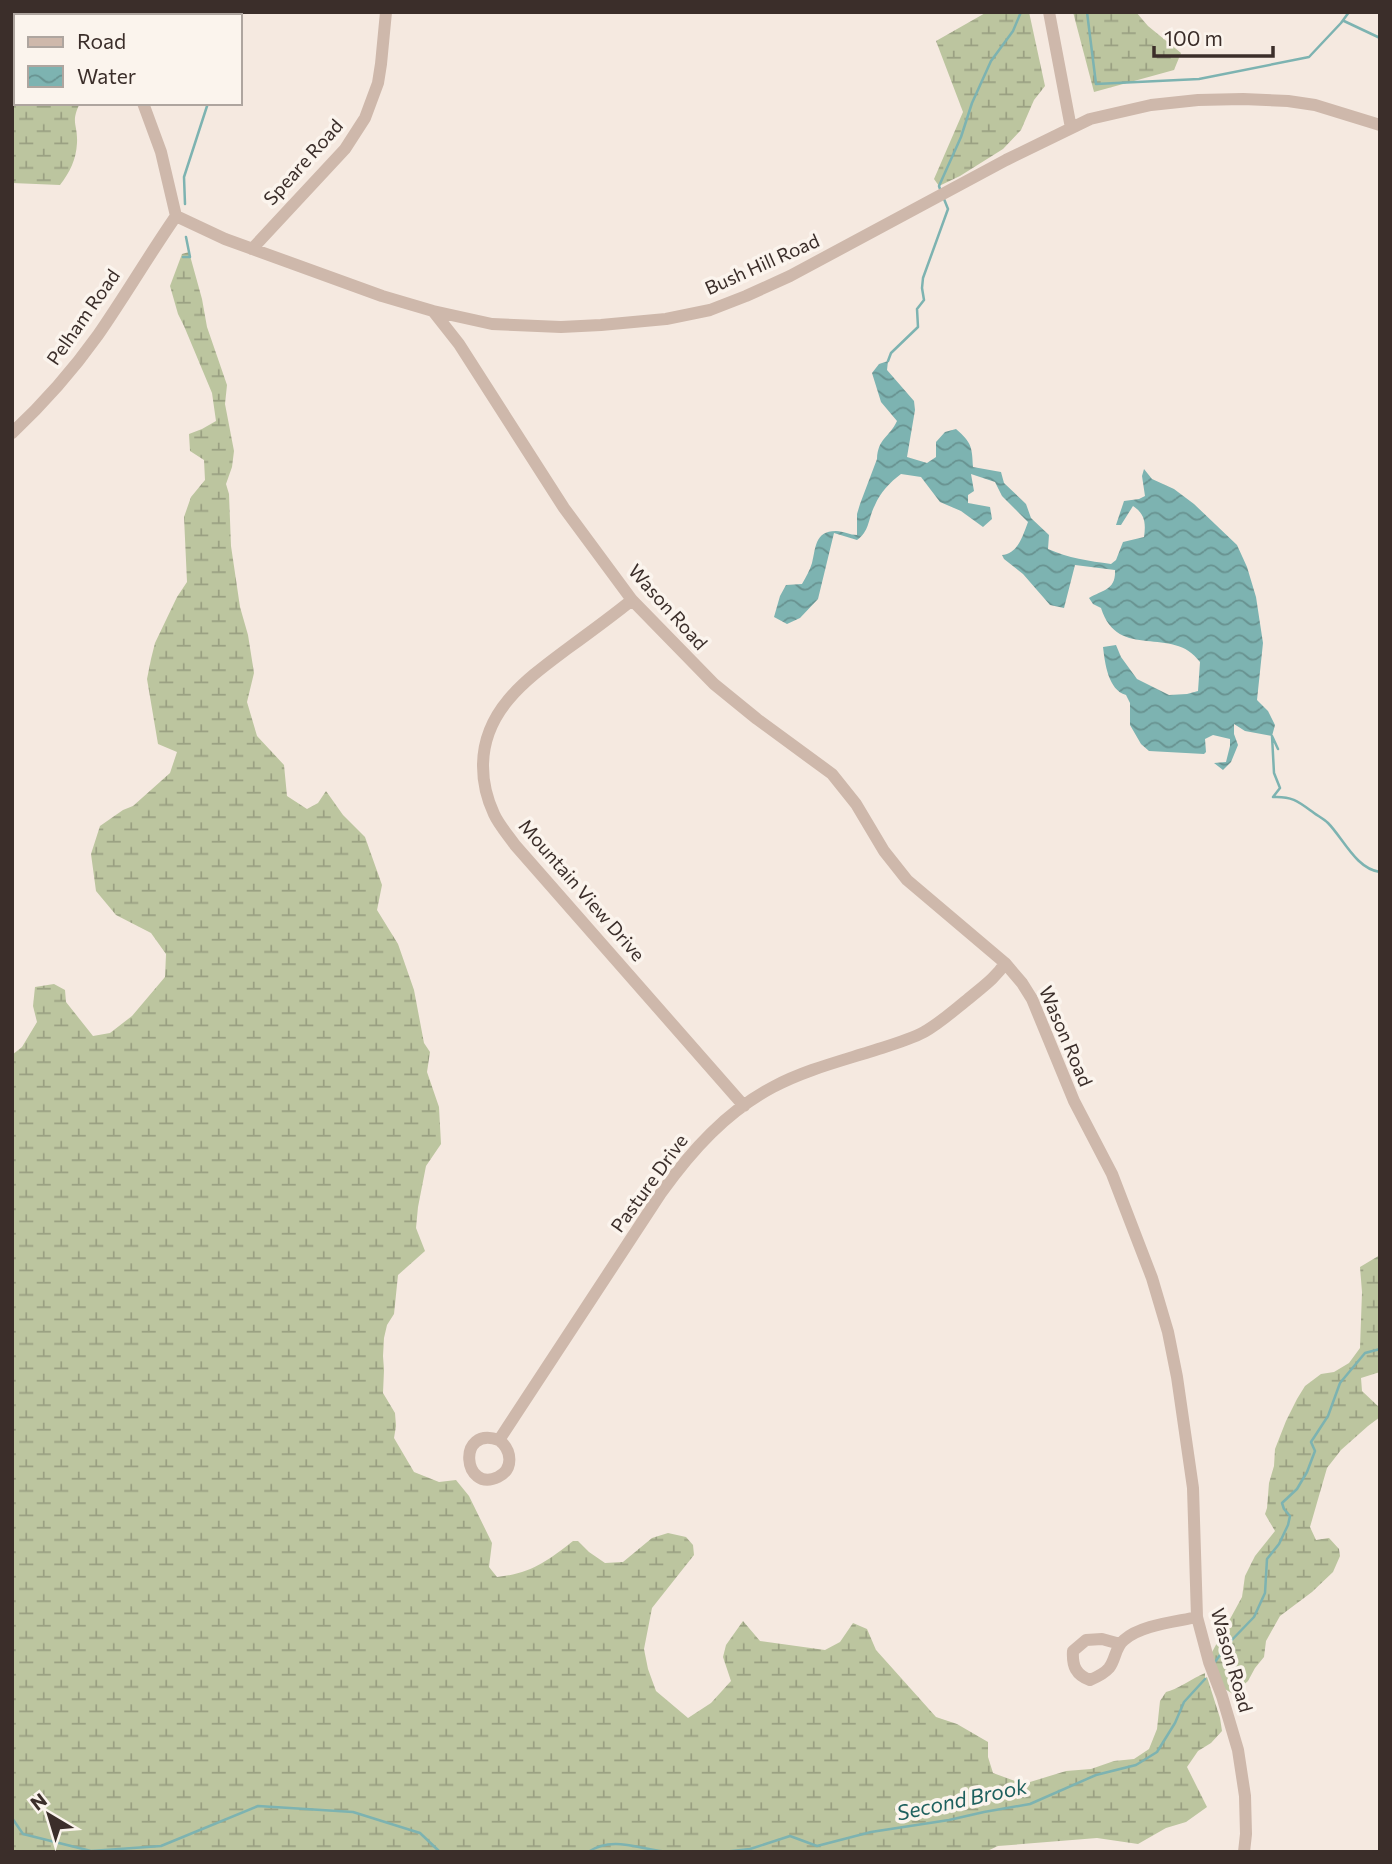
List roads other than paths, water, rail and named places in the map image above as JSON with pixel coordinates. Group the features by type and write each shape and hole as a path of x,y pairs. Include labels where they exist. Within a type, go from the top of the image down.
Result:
{"street":[{"name":"Speare Road","path":"251,249 345,149 365,118 378,83 386,12"},
{"path":"1049,12 1071,128"},
{"name":"Bush Hill Road","path":"176,216 207,232 251,249 382,296 433,311 492,324 561,327 666,319 710,310 746,296 790,276 1006,160 1090,119 1152,105 1243,99 1288,101 1315,106 1380,125"},
{"path":"144,105 161,152 176,216"},
{"name":"Pelham Road","path":"12,433 60,384 99,334 176,216"},
{"name":"Wason Road","path":"433,311 458,344 564,508 632,600 720,690 832,774 856,804 884,851 907,880 1005,963 1032,999 1074,1101 1112,1174 1163,1314 1177,1377 1193,1488 1197,1617 1238,1750 1245,1806 1244,1852"},
{"name":"Mountain View Drive","path":"632,600 534,674 507,699 486,741 483,761 485,789 495,815 515,845 744,1105"},
{"name":"Pasture Drive","path":"499,1440 656,1200 683,1163 708,1136 744,1105 774,1086 922,1033 995,977 1005,963"},
{"path":"1120,1644 1136,1632 1197,1617"}],"water":[{"path":"888,361 887,370 914,401 915,410 907,457 927,463 936,457 936,442 945,432 956,429 970,446 973,467 1001,472 1004,483 1026,504 1031,518 1049,535 1048,549 1071,557 1111,564 1116,560 1123,542 1144,537 1144,519 1133,506 1121,525 1116,525 1124,501 1145,496 1142,476 1144,469 1152,479 1174,489 1194,504 1237,545 1256,597 1263,643 1257,700 1268,711 1275,725 1272,736 1245,731 1234,724 1238,745 1231,762 1223,770 1214,763 1226,762 1230,739 1213,735 1205,739 1204,754 1149,751 1141,744 1130,725 1130,703 1126,695 1111,682 1103,647 1116,645 1137,679 1169,695 1198,691 1200,662 1189,651 1176,645 1133,639 1120,634 1109,624 1101,608 1089,598 1111,586 1115,570 1075,565 1064,608 1050,605 1002,555 1016,548 1028,522 1002,496 995,482 971,474 974,491 968,495 968,503 990,507 992,519 983,527 961,511 940,502 921,477 901,474 880,496 867,528 857,540 834,533 818,599 800,618 787,624 774,617 786,585 802,584 820,537 836,531 857,535 857,514 879,447 897,421 881,402 872,373 879,364"}],"waterway":[{"path":"940,189 972,103 991,61 1013,31 1021,12"},
{"path":"1087,12 1096,84 1199,79 1309,57 1349,12"},
{"path":"1344,21 1380,38"},
{"path":"185,204 184,177 207,105"},
{"path":"888,361 891,353 918,327 917,309 924,300 923,278 948,209 944,199"},
{"path":"183,257 190,257 186,237"},
{"path":"1278,749 1272,736 1274,773 1280,788 1273,797 1295,800 1323,819 1357,859 1371,870 1380,872"},
{"name":"Second Brook","path":"1215,1662 1254,1617 1265,1593 1267,1559 1279,1544 1290,1516 1282,1503 1297,1489 1307,1472 1315,1451 1311,1442 1328,1416 1340,1383 1365,1353 1380,1349"},
{"name":"Second Brook","path":"723,1852 750,1849 790,1836 817,1846 871,1832 1030,1804 1096,1775 1136,1765 1157,1752 1184,1702 1205,1679"},
{"name":"Second Brook","path":"12,1818 23,1834 91,1851 161,1846 258,1806 353,1812 420,1833 440,1852"},
{"name":"Second Brook","path":"588,1852 598,1847 617,1844 669,1852"}]}
